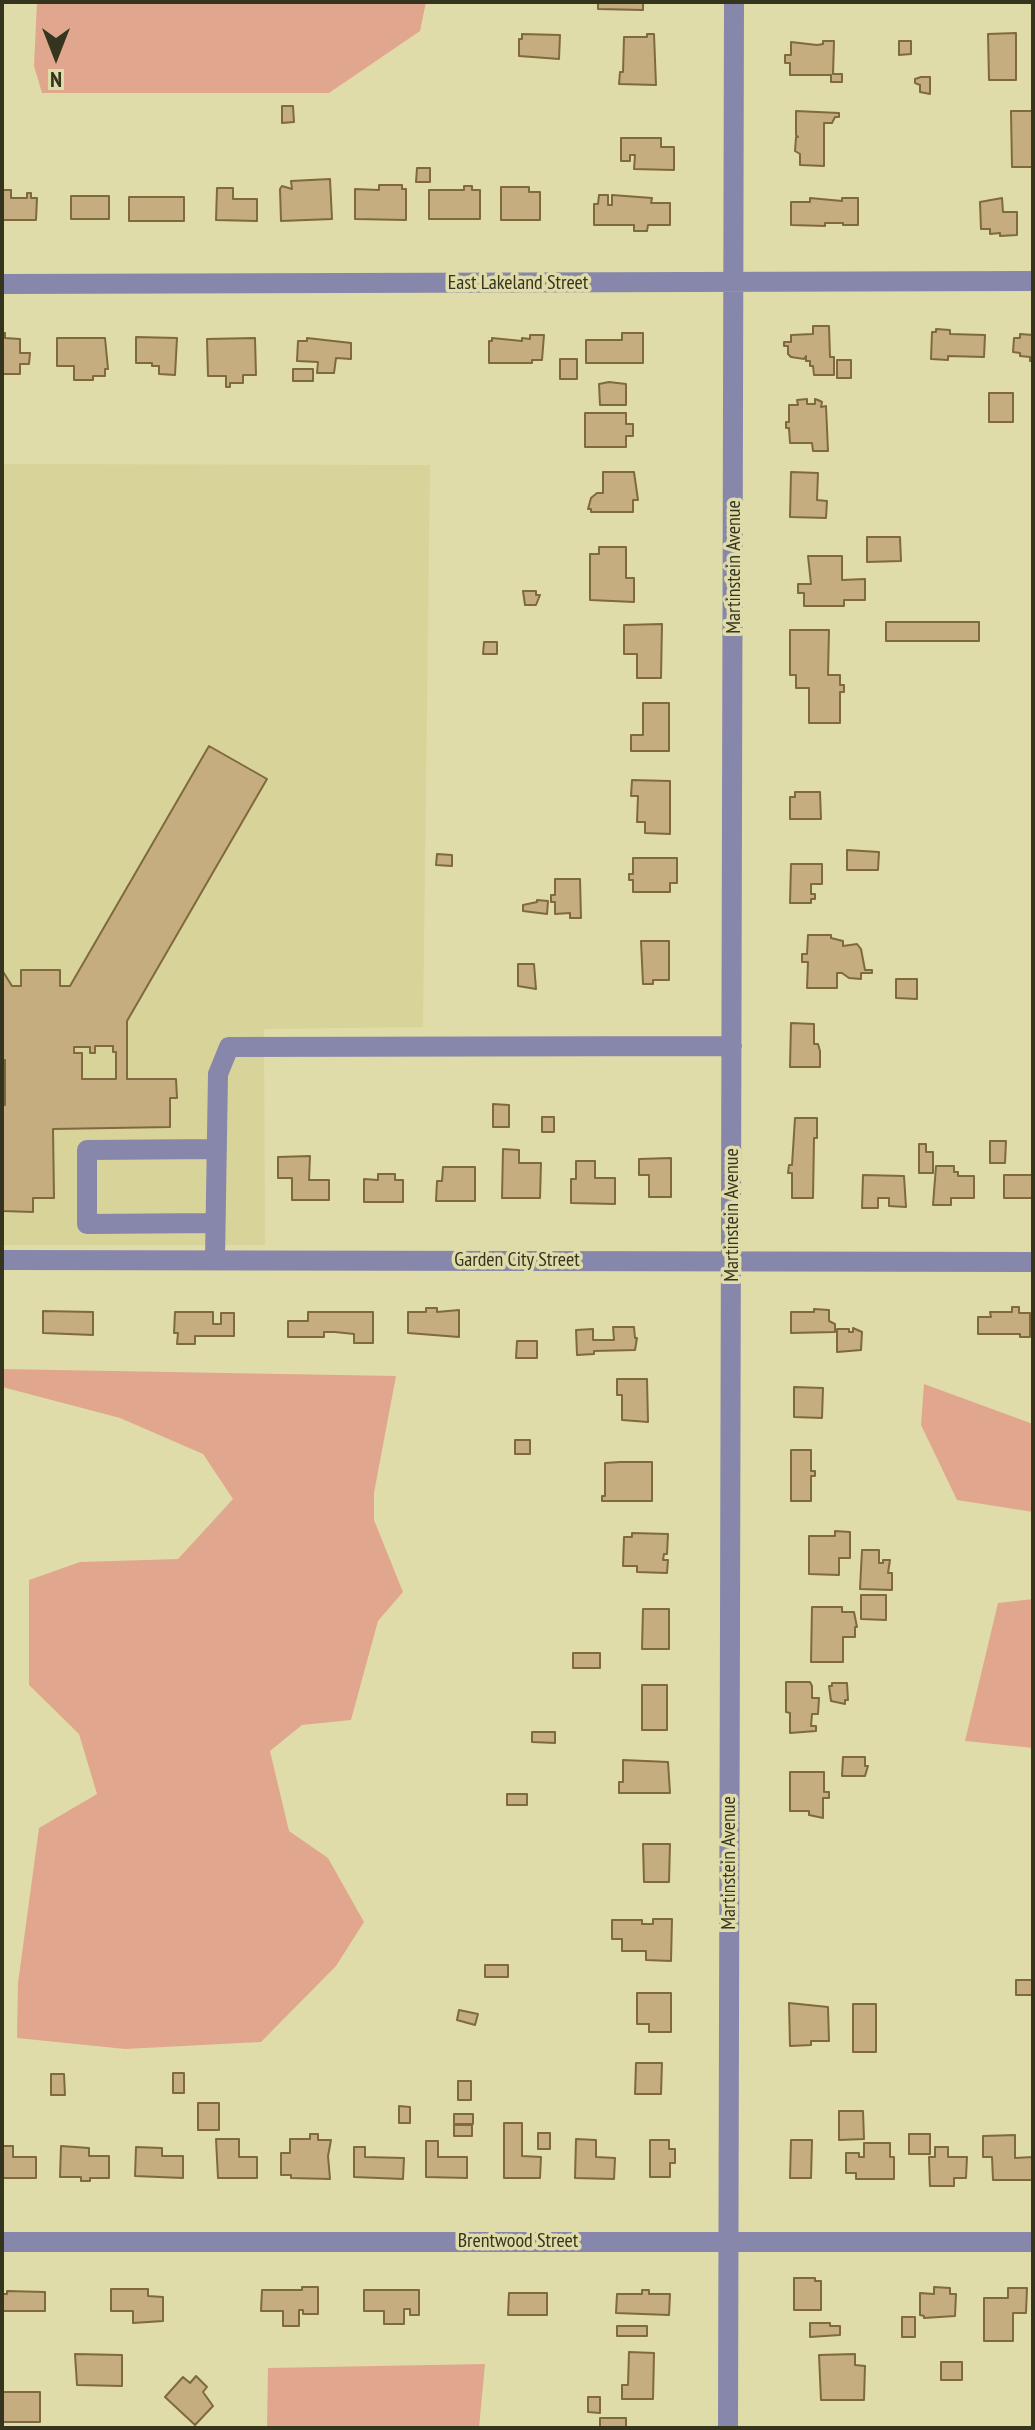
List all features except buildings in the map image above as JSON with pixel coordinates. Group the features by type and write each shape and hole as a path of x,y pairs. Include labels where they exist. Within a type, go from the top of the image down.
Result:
{"street":[{"name":"Martinstein Avenue","path":"728,2428 734,2"},
{"name":"East Lakeland Street","path":"2,284 1033,281"},
{"path":"215,1259 218,1074 229,1047 732,1046"},
{"path":"215,1223 87,1224 87,1150 216,1149"},
{"name":"Garden City Street","path":"2,1260 1033,1262"},
{"name":"Brentwood Street","path":"2,2242 1033,2242"}],"shaded area":[{"path":"37,2 426,2 420,31 329,93 42,93 34,66"},
{"path":"2,464 430,465 423,1027 264,1029 265,1245 2,1245"},
{"path":"2,1369 396,1376 374,1493 374,1520 403,1592 378,1621 351,1720 302,1725 270,1751 289,1831 328,1858 364,1922 336,1966 261,2042 125,2049 17,2038 18,1983 39,1828 97,1794 79,1734 29,1685 29,1580 80,1562 178,1559 233,1499 203,1454 120,1418 6,1388 2,1386"},
{"path":"924,1384 1033,1424 1033,1512 957,1500 921,1425"},
{"path":"1033,1599 1033,1748 965,1741 998,1603"},
{"path":"485,2364 479,2428 267,2428 268,2368"}]}
